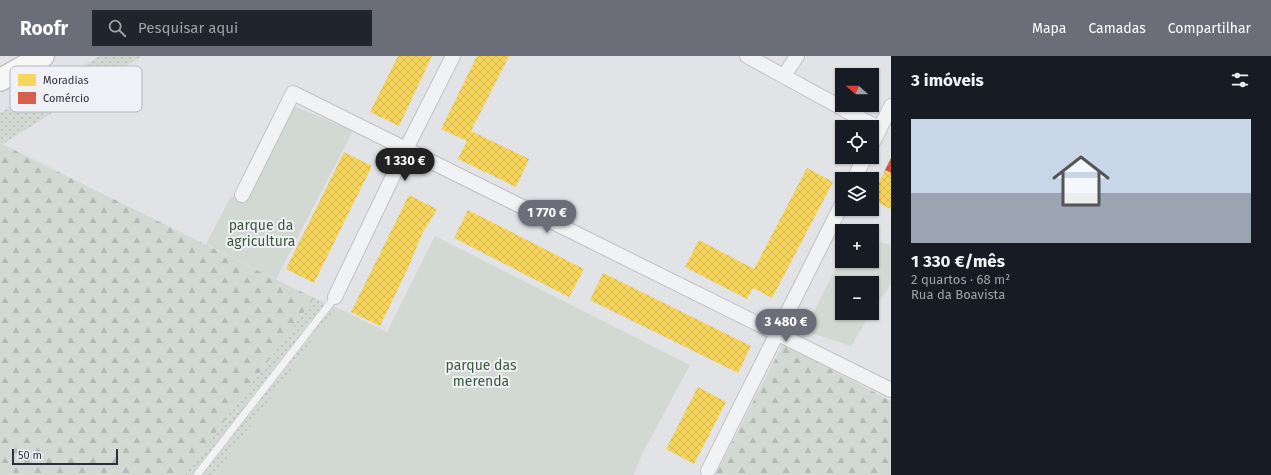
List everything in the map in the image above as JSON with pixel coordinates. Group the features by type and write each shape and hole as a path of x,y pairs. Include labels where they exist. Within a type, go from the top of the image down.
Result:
{"highway":[{"path":"25,66 43,56"},
{"path":"0,80 10,74"}],"street":[{"path":"335,297 406,149 453,56"},
{"path":"747,56 880,129 891,106"},
{"path":"784,76 796,56"},
{"path":"242,195 293,93 891,390"},
{"path":"708,471 836,216"}],"lane":[{"path":"197,475 335,297"}],"green space":[{"path":"100,56 142,56 126,66 82,66"},
{"name":"parque da agricultura","path":"294,106 353,131 276,279 206,244 231,196 245,203"},
{"path":"10,107 10,112 54,112 3,144 0,143 0,113"},
{"path":"0,143 314,298 185,475 0,475"},
{"name":"parque das merenda","path":"435,236 690,365 642,454 634,475 215,475 336,307 387,332"},
{"path":"879,242 891,245 891,284 879,302 879,276 835,276 835,320 867,320 851,346 808,332 812,315 836,268 879,268"},
{"path":"314,298 336,307 215,475 185,475"},
{"path":"783,344 891,401 891,475 715,475"}],"building: Moradias":[{"path":"398,56 432,56 399,126 370,112"},
{"path":"477,56 509,56 471,131 529,159 516,187 458,159 467,141 441,129"},
{"path":"344,152 372,166 314,283 286,269"},
{"path":"807,168 833,182 772,298 753,288 747,299 685,267 699,240 754,269"},
{"path":"885,170 891,173 891,209 879,203 879,182"},
{"path":"409,195 437,209 422,234 408,268 380,326 351,312"},
{"path":"468,210 584,269 569,297 454,238"},
{"path":"603,273 751,346 738,373 590,300"},
{"path":"698,387 726,402 694,464 666,449"}],"building: Comércio":[{"path":"891,158 891,173 885,170"}]}
